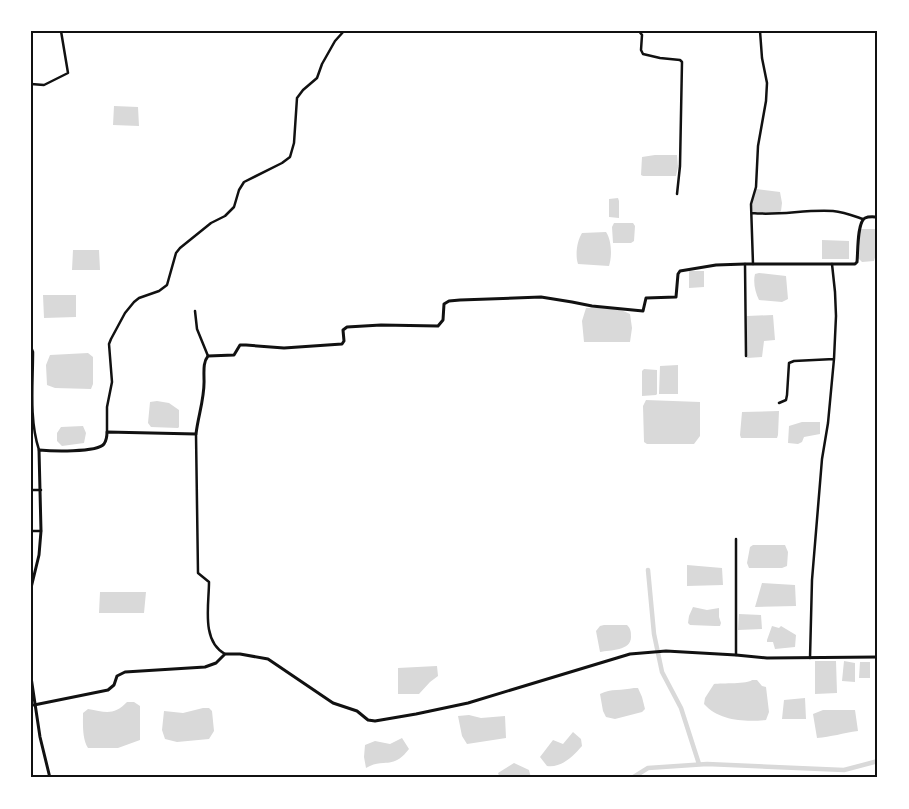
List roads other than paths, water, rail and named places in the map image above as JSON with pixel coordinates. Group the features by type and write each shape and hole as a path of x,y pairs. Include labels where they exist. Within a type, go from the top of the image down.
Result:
{"main road":[{"path":"31,588 39,555 41,531 39,450 98,448 104,444 107,432 196,434 204,386 204,363 208,356 234,354 240,345 284,348 342,344 344,341 343,330 347,326 438,326 443,320 444,304 449,301 541,297 592,306 643,310 646,298 676,297 678,274 680,272 716,265 857,264 860,224 863,219 878,217"},
{"path":"34,705 108,690 112,688 117,676 125,672 205,667 216,663 225,654 240,654 268,659 333,702 357,711 368,720 376,721 468,703 606,660 652,651 767,658 878,657"},
{"path":"31,677 34,705 50,778"}],"street":[{"path":"31,84 44,85 68,73 61,31"},
{"path":"107,432 106,407 112,382 110,339 125,313 139,298 159,291 167,285 176,254 211,223 225,216 234,207 239,190 244,182 282,163 290,156 294,143 297,98 317,78 322,64 336,40 344,31"},
{"path":"639,31 642,35 641,50 643,54 680,60 682,62 680,166 677,194"},
{"path":"753,264 751,204 756,188 758,146 766,101 767,82 762,58 760,31"},
{"path":"752,213 780,214 797,211 833,211 863,219"},
{"path":"745,264 746,356"},
{"path":"810,658 813,561 822,459 828,423 834,359 836,316 832,264"},
{"path":"195,311 198,329 208,356"},
{"path":"31,347 33,352 33,410 36,441 39,450"},
{"path":"779,403 786,400 789,363 794,361 834,359"},
{"path":"196,434 198,573 209,582 209,630 214,645 225,654"},
{"path":"31,441 36,441"},
{"path":"31,490 41,490"},
{"path":"31,531 41,531"},
{"path":"736,539 736,655"}],"waterway":[{"path":"648,570 654,634 662,672 681,708 699,764"},
{"path":"632,778 648,768 707,764 844,770 878,761"}]}
